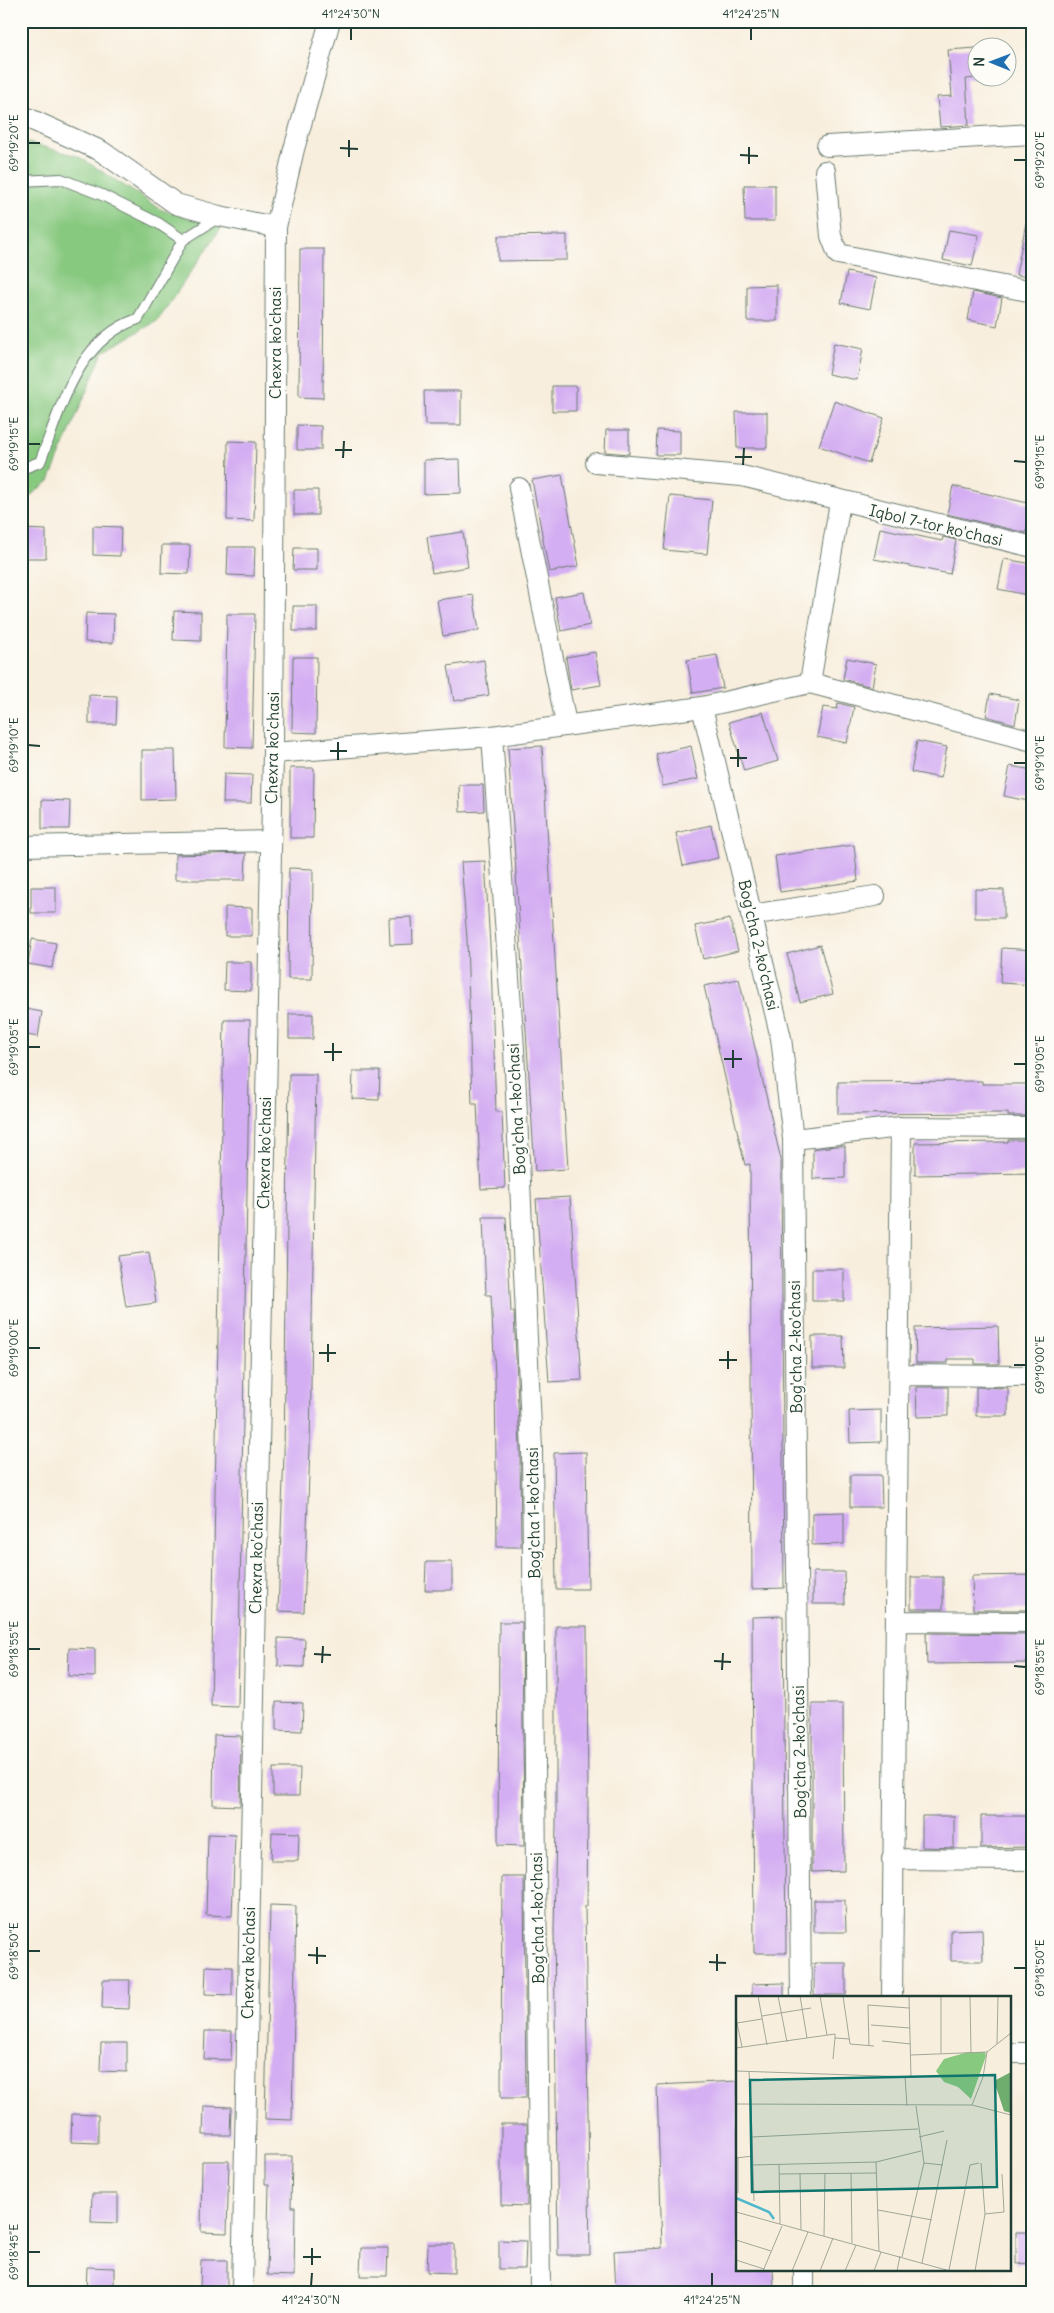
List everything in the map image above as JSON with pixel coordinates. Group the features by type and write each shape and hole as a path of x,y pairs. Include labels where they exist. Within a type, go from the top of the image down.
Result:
{"street":[{"name":"Chexra ko'chasi","path":"242,2292 273,753 276,226 294,149 330,21"},
{"path":"21,115 101,152 176,204 220,216 276,226"},
{"path":"828,146 1033,134"},
{"path":"825,171 831,236 838,254 1033,292"},
{"name":"Iqbol 7-tor ko'chasi","path":"596,463 742,476 840,502 1033,547"},
{"path":"519,488 566,724"},
{"path":"810,683 840,502"},
{"path":"273,753 492,736 566,724 702,707 810,683 1033,741"},
{"name":"Bog'cha 2-ko'chasi","path":"702,707 781,1038 793,1139 801,1996"},
{"name":"Bog'cha 1-ko'chasi","path":"492,736 514,1049 532,1450 540,2292"},
{"path":"21,846 270,841"},
{"path":"752,915 875,896"},
{"path":"793,1139 901,1126 1033,1128"},
{"path":"892,1996 901,1126"},
{"path":"899,1375 1033,1376"},
{"path":"896,1621 1033,1622"},
{"path":"892,1859 1033,1860"},
{"path":"1012,2053 1033,2053"},
{"path":"804,2270 804,2292"}],"lane":[{"path":"21,180 60,178 102,195 158,223 183,240"},
{"path":"21,469 40,462 81,365 100,340 124,324 138,319 183,240 220,216"}],"green space":[{"path":"21,141 78,156 162,210 222,227 157,321 103,352 49,481 21,503"}],"building":[{"path":"966,49 966,88 969,125 940,127 937,97 952,96 948,50"},
{"path":"744,185 775,185 775,221 745,221"},
{"path":"1026,223 1033,224 1033,278 1016,275"},
{"path":"949,230 979,235 972,266 943,260"},
{"path":"567,235 567,260 498,261 498,236"},
{"path":"300,249 324,249 323,398 299,397"},
{"path":"847,272 876,278 870,309 841,303"},
{"path":"777,285 777,321 747,321 747,286"},
{"path":"973,292 1002,298 997,326 968,320"},
{"path":"834,343 863,349 857,380 828,374"},
{"path":"552,386 576,386 576,411 552,411"},
{"path":"424,391 461,391 461,425 425,425"},
{"path":"834,401 884,418 869,463 819,446"},
{"path":"736,412 767,412 767,448 737,448"},
{"path":"297,425 321,426 321,450 297,450"},
{"path":"606,430 629,430 629,454 605,452"},
{"path":"657,430 680,431 680,455 656,455"},
{"path":"228,441 256,442 254,521 227,520"},
{"path":"460,459 461,493 424,494 424,460"},
{"path":"562,475 579,566 549,572 532,480"},
{"path":"953,486 1032,504 1026,533 947,514"},
{"path":"294,490 318,490 318,515 294,515"},
{"path":"670,496 712,500 707,554 664,550"},
{"path":"93,526 121,527 120,556 93,555"},
{"path":"880,528 942,541 943,537 956,540 950,574 874,559"},
{"path":"21,529 46,530 46,558 21,558"},
{"path":"463,532 468,567 432,573 427,537"},
{"path":"162,545 190,545 189,574 161,573"},
{"path":"228,547 255,547 254,576 227,575"},
{"path":"294,548 317,548 317,570 293,570"},
{"path":"1004,559 1033,564 1027,595 998,589"},
{"path":"584,592 590,625 561,631 555,597"},
{"path":"473,595 479,630 443,636 437,600"},
{"path":"293,606 317,606 317,631 293,631"},
{"path":"174,611 201,612 201,641 173,640"},
{"path":"86,613 114,614 113,643 85,642"},
{"path":"227,614 255,614 252,748 225,747"},
{"path":"595,652 601,685 571,690 566,657"},
{"path":"717,655 723,688 693,693 687,660"},
{"path":"293,657 317,657 316,733 292,732"},
{"path":"847,658 876,664 872,687 843,679"},
{"path":"484,660 489,695 454,701 448,666"},
{"path":"990,694 1019,700 1015,724 986,716"},
{"path":"89,695 117,696 116,724 89,724"},
{"path":"838,703 854,707 847,743 817,737 823,707 837,709"},
{"path":"763,712 778,761 744,771 729,722"},
{"path":"917,741 947,747 941,778 911,772"},
{"path":"542,746 568,1169 535,1171 508,748"},
{"path":"691,746 698,779 663,786 656,754"},
{"path":"142,750 175,750 176,799 142,800"},
{"path":"1010,766 1033,770 1033,802 1004,796"},
{"path":"290,768 314,768 313,838 290,838"},
{"path":"224,774 252,775 251,803 223,803"},
{"path":"459,785 483,785 484,811 460,812"},
{"path":"42,800 70,801 69,829 42,829"},
{"path":"711,825 718,858 683,866 676,833"},
{"path":"854,845 858,881 780,892 775,856"},
{"path":"246,853 245,880 175,880 175,855"},
{"path":"485,861 491,962 496,1112 502,1112 505,1188 481,1189 477,1104 472,1104 467,939 461,862"},
{"path":"289,868 313,869 312,979 288,979"},
{"path":"31,887 56,887 56,913 31,913"},
{"path":"975,889 1004,890 1004,918 975,918"},
{"path":"225,907 252,908 252,936 225,936"},
{"path":"412,917 413,944 390,945 389,918"},
{"path":"730,919 738,951 703,959 695,926"},
{"path":"32,939 56,943 52,968 28,964"},
{"path":"820,945 833,994 800,1002 787,954"},
{"path":"1002,948 1033,950 1033,985 1000,983"},
{"path":"225,962 251,962 251,991 224,990"},
{"path":"739,979 781,1160 784,1588 752,1589 750,1164 745,1165 704,986"},
{"path":"21,1008 42,1012 38,1037 21,1034"},
{"path":"289,1014 313,1014 313,1039 289,1039"},
{"path":"224,1020 250,1020 238,1707 211,1706"},
{"path":"353,1071 380,1071 379,1100 352,1099"},
{"path":"289,1074 316,1074 310,1447 304,1612 278,1611 284,1454"},
{"path":"982,1081 982,1084 1033,1084 1033,1116 1008,1116 1008,1113 838,1114 838,1082"},
{"path":"1008,1140 1033,1140 1033,1173 915,1175 915,1143 1008,1142"},
{"path":"845,1146 845,1178 813,1179 813,1149"},
{"path":"570,1197 582,1380 549,1382 536,1199"},
{"path":"483,1217 506,1217 511,1312 514,1312 520,1450 521,1547 497,1547 495,1377 491,1295 486,1295"},
{"path":"149,1252 156,1303 126,1307 118,1256"},
{"path":"812,1269 844,1269 844,1301 812,1301"},
{"path":"998,1326 999,1364 975,1364 975,1359 948,1359 948,1363 916,1363 915,1328"},
{"path":"812,1336 843,1336 844,1368 812,1368"},
{"path":"916,1387 948,1387 948,1416 917,1417"},
{"path":"976,1387 1008,1388 1008,1416 976,1416"},
{"path":"881,1410 881,1442 850,1443 849,1411"},
{"path":"586,1452 588,1589 556,1589 554,1453"},
{"path":"850,1475 881,1475 882,1507 850,1507"},
{"path":"844,1512 844,1544 812,1545 812,1513"},
{"path":"426,1562 452,1562 452,1590 425,1590"},
{"path":"813,1572 844,1572 845,1604 813,1604"},
{"path":"1033,1575 1033,1610 973,1610 972,1576"},
{"path":"911,1577 943,1577 943,1609 911,1609"},
{"path":"783,1616 786,1953 754,1953 752,1617"},
{"path":"499,1622 522,1622 524,1846 498,1845"},
{"path":"556,1626 587,1626 588,1807 587,1906 585,1906 590,2255 558,2255 554,1930"},
{"path":"926,1633 1033,1634 1033,1663 927,1664"},
{"path":"278,1638 305,1639 304,1667 278,1666"},
{"path":"69,1648 95,1649 95,1677 68,1676"},
{"path":"276,1702 303,1703 302,1731 276,1730"},
{"path":"812,1704 843,1704 844,1871 812,1872"},
{"path":"214,1735 241,1736 240,1806 213,1805"},
{"path":"273,1768 300,1768 299,1796 273,1796"},
{"path":"922,1816 954,1816 954,1848 922,1847"},
{"path":"981,1816 1033,1816 1033,1847 981,1848"},
{"path":"272,1832 299,1833 298,1861 271,1861"},
{"path":"208,1834 235,1835 232,1916 206,1915"},
{"path":"502,1877 524,1877 526,2098 501,2098"},
{"path":"814,1900 845,1900 846,1932 814,1932"},
{"path":"270,1905 296,1906 292,2120 265,2119"},
{"path":"982,1929 983,1961 951,1961 951,1930"},
{"path":"814,1963 846,1963 846,1995 814,1995"},
{"path":"206,1966 232,1967 232,1995 205,1994"},
{"path":"103,1980 130,1980 129,2009 102,2008"},
{"path":"784,1983 784,1996 752,1996 752,1984"},
{"path":"205,2031 232,2031 231,2060 204,2059"},
{"path":"101,2043 127,2043 127,2072 100,2071"},
{"path":"736,2081 736,2270 773,2270 774,2288 616,2292 614,2251 662,2248 657,2085"},
{"path":"204,2106 231,2107 230,2135 203,2135"},
{"path":"72,2114 98,2115 98,2143 71,2142"},
{"path":"501,2124 527,2124 527,2206 501,2205"},
{"path":"265,2156 292,2156 291,2207 295,2207 294,2276 267,2275 269,2184 265,2184"},
{"path":"202,2161 229,2161 227,2233 201,2232"},
{"path":"92,2194 118,2194 118,2223 91,2222"},
{"path":"1016,2232 1033,2232 1033,2263 1016,2264"},
{"path":"499,2240 526,2241 525,2269 499,2269"},
{"path":"428,2244 454,2244 454,2273 427,2272"},
{"path":"361,2248 388,2248 387,2276 360,2276"},
{"path":"201,2260 227,2260 227,2288 200,2288"},
{"path":"87,2267 114,2268 114,2292 86,2292"}]}
